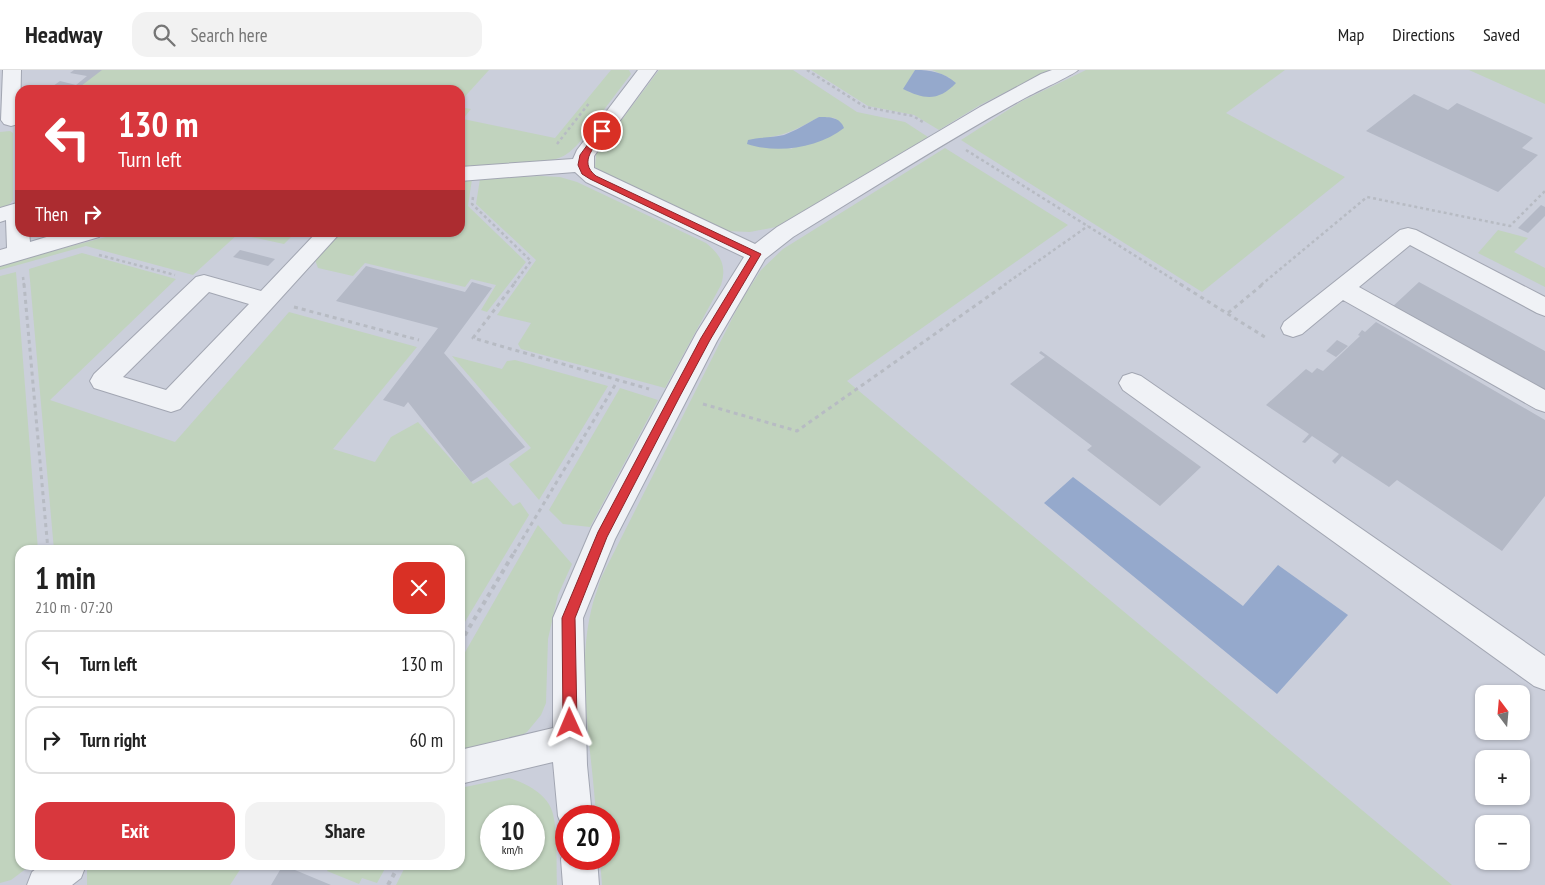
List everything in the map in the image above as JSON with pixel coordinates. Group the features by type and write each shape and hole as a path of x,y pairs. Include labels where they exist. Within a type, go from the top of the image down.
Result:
{"lane":[{"path":"10,122 12,70"},
{"path":"648,70 584,155 582,165 585,172 593,178 757,254"},
{"path":"574,805 570,765 568,618 602,536 674,396 706,338 757,254 785,232 988,111 1048,78 1069,70"},
{"path":"468,174 582,165"},
{"path":"12,210 14,260 91,242"},
{"path":"1293,328 1408,234 1545,307"},
{"path":"265,300 204,283 103,381 172,402 325,237"},
{"path":"1343,289 1545,402"},
{"path":"1132,383 1545,675"},
{"path":"465,766 570,741"},
{"path":"45,885 62,870"},
{"path":"580,870 581,885"}],"path":[{"path":"806,70 865,107 913,116 1273,342 1293,328"},
{"path":"556,146 592,100"},
{"path":"468,174 472,204 531,261 473,338 797,431 1088,226"},
{"path":"91,242 204,283"},
{"path":"14,260 47,545"},
{"path":"265,300 419,340"},
{"path":"465,634 618,380"},
{"path":"388,885 396,870"}],"shaded area":[{"path":"0,70 1545,70 1545,885 0,885"}],"green space":[{"path":"97,70 489,70 465,96 465,85 77,85"},
{"path":"611,70 629,70 631,74 578,144 567,154 549,161 465,167 465,119 555,138"},
{"path":"659,70 793,70 857,112 905,122 928,137 776,227 750,232 726,231 610,176 595,167 596,154","holes":["819,117 836,118 791,149 770,137 790,132"]},
{"path":"811,70 915,70 904,89 912,93 929,96 950,78 932,70 1049,70 980,105 939,130 914,115 868,106"},
{"path":"1086,70 1285,70 1226,113 1345,177 1202,292 961,140 1022,101"},
{"path":"1469,70 1545,70 1545,104"},
{"path":"465,108 471,109 465,116"},
{"path":"10,131 13,133 13,200 8,206 0,210 0,132"},
{"path":"945,148 1068,225 847,381 1452,885 602,885 601,870 620,870 620,805 595,805 585,687 587,635 592,607 601,578 741,301 761,270 783,249"},
{"path":"560,177 577,182 706,243 719,257 723,267 721,285 665,388 521,349 518,344 531,323 497,315 536,260 476,204 480,179"},
{"path":"472,179 468,206 526,262 487,312 481,310 496,285 471,279 465,287 365,263 353,276 318,268 315,260 337,237 465,237 465,180"},
{"path":"1498,230 1528,238 1514,252 1545,268 1545,287 1478,253"},
{"path":"106,237 235,237 193,275 86,246 0,270 0,265"},
{"path":"252,237 291,237 284,244"},
{"path":"82,253 176,279 50,400 175,442 289,312 417,347 333,449 375,462 391,437 418,422 473,484 487,477 513,506 520,502 529,515 465,622 465,545 54,545 29,269"},
{"path":"16,272 38,545 15,545 15,870 24,870 11,880 0,883 0,276"},
{"path":"452,356 502,369 507,361 515,360 608,386 539,500 509,464 531,448"},
{"path":"620,388 658,400 590,527 563,524 549,510"},
{"path":"538,525 572,564 558,595 548,639 546,703 541,715 527,732 516,739 465,751 465,652"},
{"path":"509,778 536,791 551,807 555,822 555,870 557,870 557,885 396,885 404,870 465,870 465,787"},
{"path":"87,870 240,870 230,885 87,885"},
{"path":"384,870 377,883 362,878 359,884 327,871"}],"water":[{"path":"915,70 937,72 956,83 938,96 925,97 918,95 903,89"},
{"path":"819,117 837,120 844,128 823,140 797,147 771,149 747,144 748,140 784,135"},
{"path":"1073,477 1243,606 1278,565 1348,615 1277,694 1044,503"}],"building":[{"path":"74,70 102,70 82,85 76,85 87,76 70,73"},
{"path":"60,81 76,85 54,85"},
{"path":"1414,94 1448,110 1457,103 1533,138 1522,148 1538,155 1498,192 1366,131"},
{"path":"1541,205 1545,207 1545,216 1528,233 1518,228"},
{"path":"240,250 275,259 268,266 233,257"},
{"path":"366,266 465,292 472,282 492,288 444,353 525,447 471,482 408,402 404,407 383,400 438,328 336,301"},
{"path":"1419,282 1545,351 1545,396 1391,308"},
{"path":"1376,322 1545,420 1545,496 1502,551 1397,480 1389,487 1342,456 1335,464 1332,461 1339,454 1312,436 1305,443 1302,442 1309,434 1266,405 1306,369 1312,373 1317,368 1323,371 1360,336 1358,335 1362,330 1365,332"},
{"path":"1337,340 1348,346 1336,357 1326,351"},
{"path":"1041,351 1201,467 1160,506 1087,450 1092,446 1010,384 1045,357 1039,353"},
{"path":"280,870 295,870 331,885 271,885"}],"route":[{"path":"570,723 568,618 602,536 674,396 706,338 757,254 593,178 585,172 582,165 584,155 602,131"}]}
